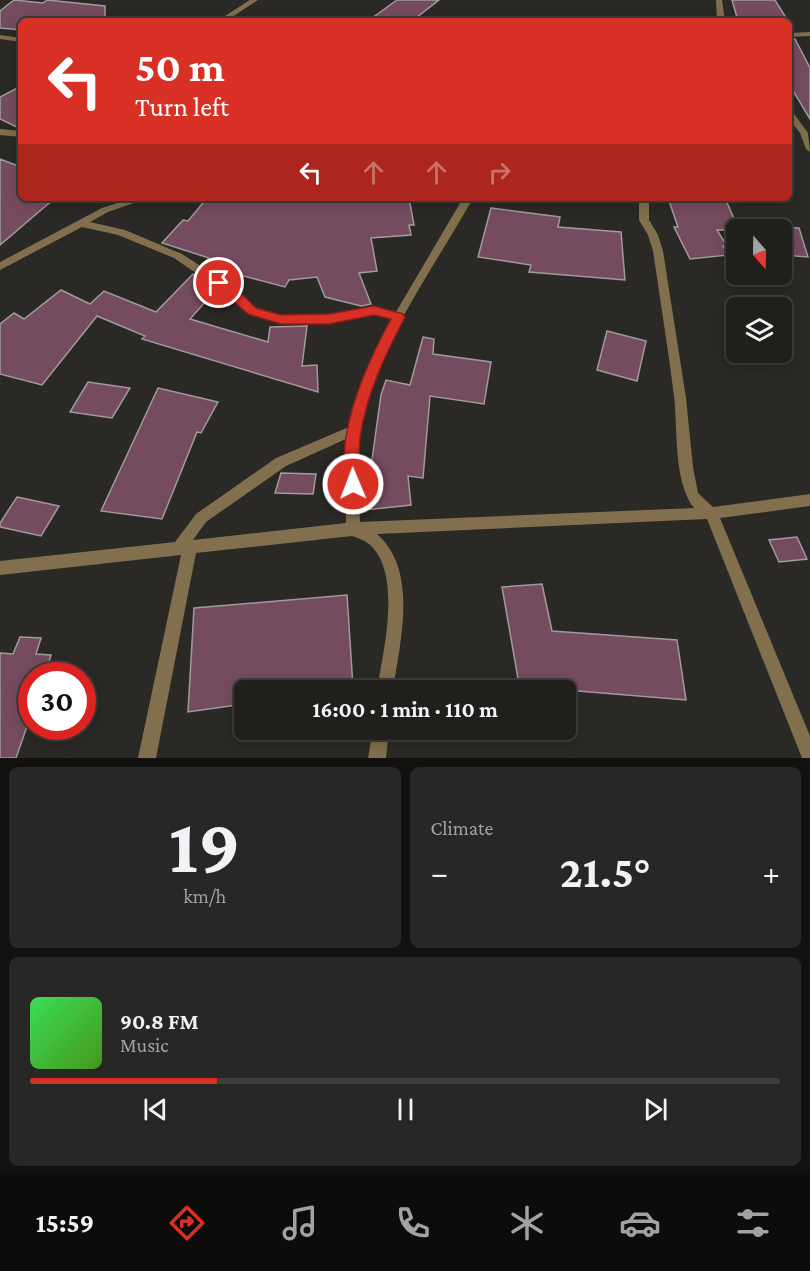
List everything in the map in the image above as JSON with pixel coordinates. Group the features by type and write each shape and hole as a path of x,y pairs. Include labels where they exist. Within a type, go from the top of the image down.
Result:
{"street":[{"path":"226,18 255,0"},
{"path":"720,0 721,18"},
{"path":"792,35 810,34"},
{"path":"0,37 18,40"},
{"path":"792,117 804,134 810,148"},
{"path":"0,132 18,134"},
{"path":"0,266 105,210 134,201"},
{"path":"353,529 352,439 364,391 381,349 466,201"},
{"path":"644,201 644,220 653,235 658,251 680,398 686,467 692,495 711,513 810,758"},
{"path":"80,223 121,232 178,256 232,292 252,311 281,320 329,319 374,310 399,317"},
{"path":"147,758 184,548 201,518 281,462 355,430"},
{"path":"0,568 353,529 711,513 810,500"},
{"path":"353,529 375,541 385,556 395,580 394,618 387,680"},
{"path":"377,758 379,740"}],"building":[{"path":"14,0 43,3 47,0 105,6 105,18 18,18 18,30 0,28 0,11"},
{"path":"397,0 439,0 416,18 372,18"},
{"path":"732,0 775,0 786,18 737,18"},
{"path":"792,39 795,39 810,68 810,119 792,89"},
{"path":"18,88 18,128 0,119 0,97"},
{"path":"0,159 18,166 18,201 51,201 0,245"},
{"path":"205,201 410,201 414,225 409,225 411,235 371,238 377,271 359,273 371,304 361,306 325,297 317,277 289,280 285,287 232,273 226,280 202,264 209,258 162,243 183,220 188,221"},
{"path":"669,201 726,201 734,219 726,219 726,230 717,230 726,244 723,246 726,255 690,259 674,227 678,227"},
{"path":"491,208 560,217 558,227 621,232 625,280 529,272 531,265 478,257"},
{"path":"792,228 799,228 808,257 792,256"},
{"path":"193,274 216,290 190,319 268,342 270,327 307,326 302,366 317,365 318,392 142,339 145,336 97,316 42,385 0,374 0,324 14,313 24,319 61,290 90,304 104,291 156,312"},
{"path":"607,331 646,341 637,381 597,370"},
{"path":"423,337 434,339 433,354 491,362 484,404 430,396 423,478 408,476 411,505 365,510 381,395 386,380 410,385"},
{"path":"88,382 130,388 112,418 70,412"},
{"path":"158,388 218,402 201,433 197,432 162,519 101,511"},
{"path":"281,473 316,474 313,494 275,493"},
{"path":"17,497 59,506 41,536 0,527 0,523"},
{"path":"797,537 807,559 779,562 769,540"},
{"path":"542,584 552,631 677,640 686,700 576,691 576,680 518,680 502,587"},
{"path":"347,595 353,680 234,680 234,705 188,712 194,608"},
{"path":"20,637 41,638 36,654 51,655 49,662 18,662 18,740 22,740 16,758 0,758 0,653 13,654"}],"route":[{"path":"219,283 252,311 281,320 329,319 374,310 399,317 381,349 364,391 352,439 353,484"}]}
